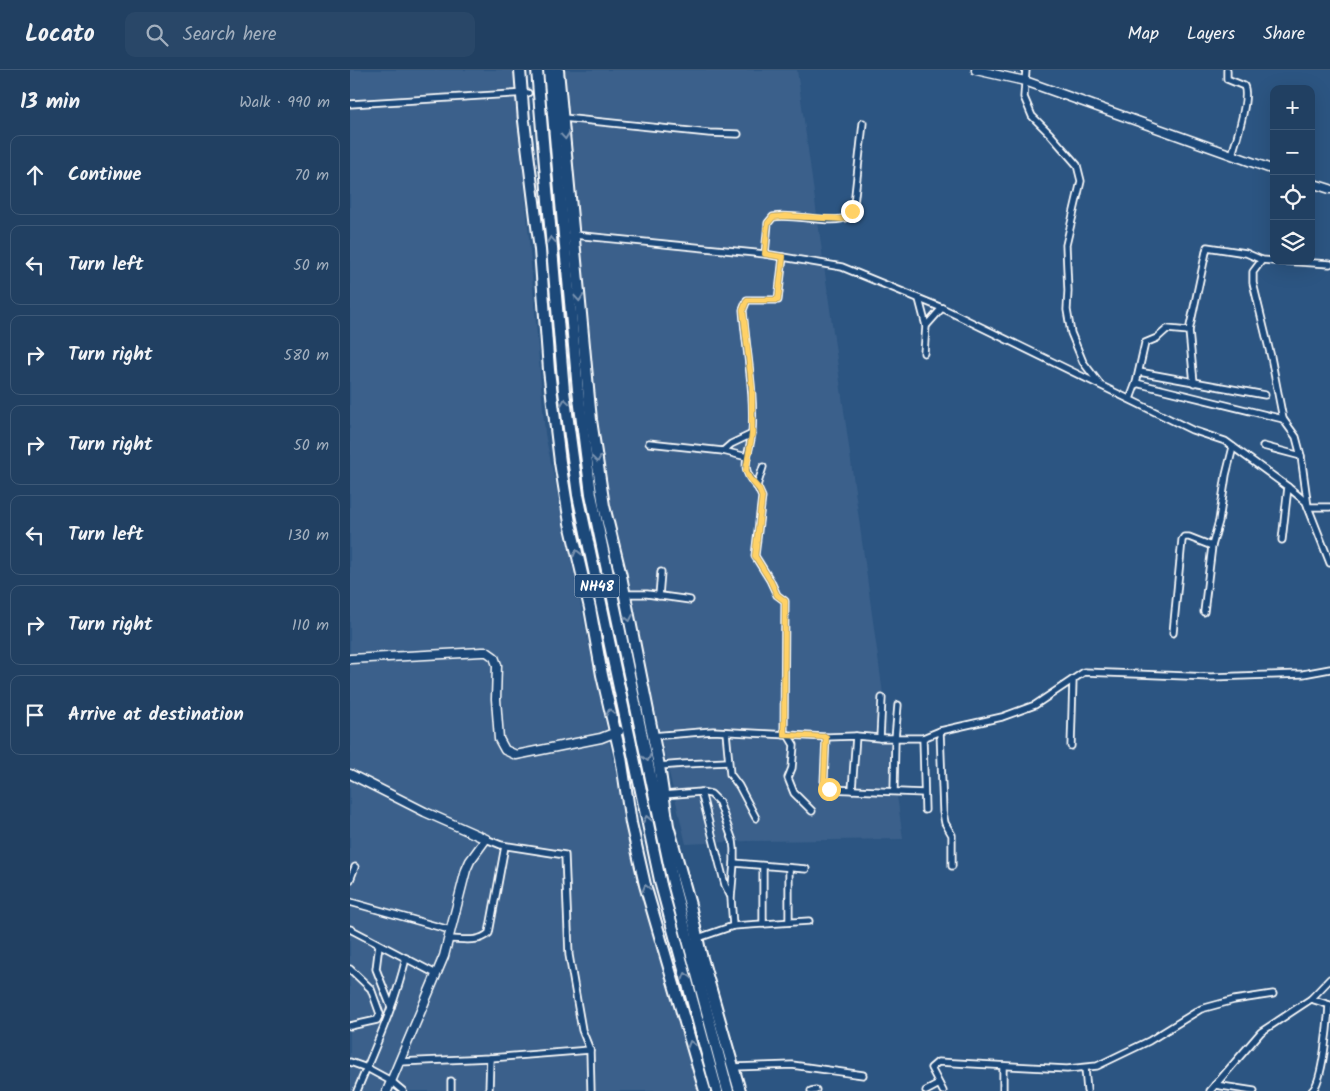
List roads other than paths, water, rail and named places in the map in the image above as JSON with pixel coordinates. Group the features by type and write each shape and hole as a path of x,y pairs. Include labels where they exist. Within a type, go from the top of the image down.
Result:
{"highway":[{"path":"520,70 525,93 543,283 549,370 560,462 570,523 590,608 602,675 617,732 645,885 704,1091"},
{"name":"NH48","path":"537,70 564,391 578,495 661,885 717,1091"},
{"name":"NH48","path":"550,70 578,390 591,494 673,883 728,1091"},
{"path":"558,70 558,91 563,118 591,420 604,506 625,594 647,726 652,736 659,766 668,826 740,1091"},
{"path":"543,283 554,282"}],"street":[{"path":"976,70 1025,81 1270,169"},
{"path":"1026,70 1024,97 1032,116 1077,165 1081,181 1066,245 1067,310 1071,333 1083,362 1100,384"},
{"path":"1227,70 1227,79 1242,84 1246,88 1242,120 1232,155"},
{"path":"350,104 525,93"},
{"path":"563,118 709,133 738,134"},
{"path":"765,254 768,223 773,217 785,216 834,220 850,216 854,204 863,123"},
{"path":"1315,184 1330,189"},
{"path":"574,235 765,254 842,267 942,308 1192,430 1225,441 1288,486 1306,502 1330,564"},
{"path":"1194,383 1189,331 1207,247 1246,253 1262,260 1270,261"},
{"path":"759,489 749,478 746,470 752,434 752,388 743,310 747,300 778,300 783,257"},
{"path":"1262,260 1253,272 1253,283 1271,357 1283,419 1296,437 1301,456 1308,507"},
{"path":"1315,263 1330,264"},
{"path":"919,299 926,326 924,353"},
{"path":"926,326 942,308"},
{"path":"1130,399 1139,372 1145,343 1157,338 1167,329 1189,331"},
{"path":"1139,372 1265,395"},
{"path":"1136,383 1283,419"},
{"path":"723,451 731,444 752,434"},
{"path":"649,443 723,451 747,457"},
{"path":"1263,446 1301,456"},
{"path":"1204,612 1212,546 1219,521 1226,475 1233,447"},
{"path":"763,467 757,486 762,497 755,556 777,595 785,601 786,735 794,745 792,768 788,778 794,793 812,811"},
{"path":"1282,540 1288,486"},
{"path":"1308,507 1330,507"},
{"path":"1173,633 1182,540 1184,537 1188,537 1212,546"},
{"path":"659,596 661,572"},
{"path":"625,594 690,600"},
{"path":"350,659 482,652 491,654 494,656 497,665 496,700 499,739 505,750 516,755 565,746 617,732"},
{"path":"652,736 713,731 826,737 923,738 940,731 1002,717 1035,705 1084,672 1211,676 1302,674 1330,669"},
{"path":"1071,746 1072,680"},
{"path":"880,738 882,698"},
{"path":"894,792 898,705"},
{"path":"940,731 943,812 945,822 952,835 952,866"},
{"path":"726,732 730,774 739,786 756,818"},
{"path":"852,790 856,736"},
{"path":"826,737 824,782 829,789 924,793"},
{"path":"923,738 925,810"},
{"path":"659,766 728,762"},
{"path":"350,774 425,812 486,839 505,846 565,855 570,955 582,1030 590,1050 591,1091"},
{"path":"663,794 701,792 711,794 719,802 733,841 734,863 731,898 733,926"},
{"path":"701,792 725,885 731,898"},
{"path":"387,1091 436,974 450,935 466,870 470,861 486,839"},
{"path":"350,902 450,935 482,939 489,933 505,846"},
{"path":"734,863 806,869"},
{"path":"763,866 764,924"},
{"path":"350,880 355,867"},
{"path":"789,868 789,922"},
{"path":"698,938 733,926 809,921"},
{"path":"350,929 436,974"},
{"path":"379,944 376,969 391,1007"},
{"path":"357,1091 391,1007 406,958"},
{"path":"350,969 371,989 380,1014 376,1020 350,1026"},
{"path":"1210,1091 1261,1032 1312,1000 1330,979"},
{"path":"943,1091 931,1068 938,1062 1003,1066 1085,1068 1097,1066 1149,1041 1201,1009 1234,1000 1273,994"},
{"path":"1312,1000 1330,1005 1323,1060 1316,1085 1312,1091"},
{"path":"399,1062 490,1058 590,1050"},
{"path":"489,1091 490,1058"},
{"path":"350,1062 367,1068 391,1081 403,1091"},
{"path":"734,1067 792,1066 863,1075"},
{"path":"1003,1066 1003,1091"},
{"path":"1085,1068 1087,1091"},
{"path":"451,1081 451,1091"},
{"path":"926,1091 939,1084"},
{"path":"1215,1085 1254,1091"}]}
